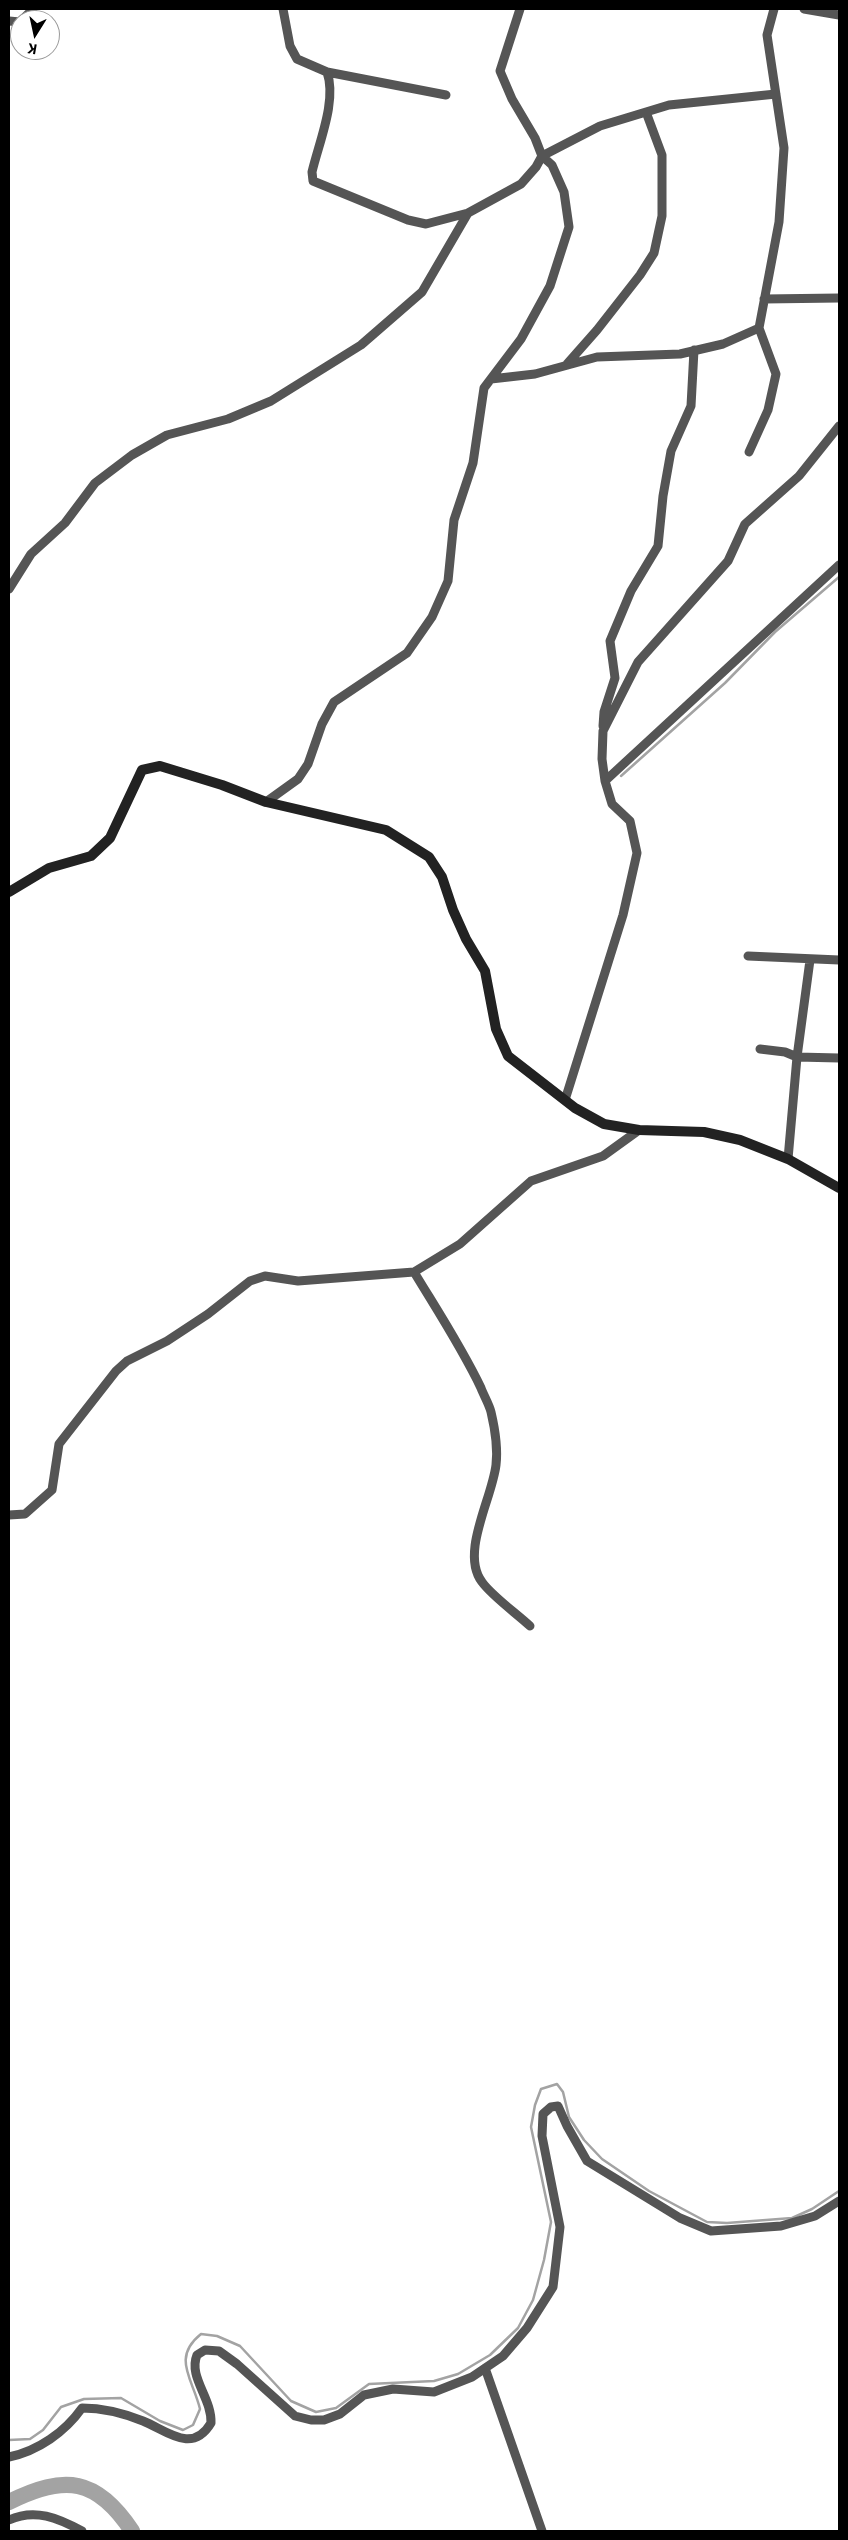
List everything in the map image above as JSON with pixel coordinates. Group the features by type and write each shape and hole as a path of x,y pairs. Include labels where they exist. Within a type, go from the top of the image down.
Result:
{"street":[{"path":"283,9 290,46 297,59 327,72 446,95"},
{"path":"266,802 298,779 308,764 322,724 334,702 407,652 432,617 448,581 454,520 473,463 484,388 521,339 550,286 568,227 564,192 552,165 542,156 535,138 512,100 500,71 520,9"},
{"path":"749,452 768,410 776,374 759,328 780,222 784,148 767,35 774,9"},
{"path":"804,9 839,16"},
{"path":"327,72 330,81 331,102 312,172 313,181 408,220 426,224 468,213 521,184 542,156 600,126 670,105 776,94"},
{"path":"567,364 598,330 640,275 654,253 662,216 662,155 646,112"},
{"path":"9,588 31,554 65,524 96,483 132,455 167,435 228,419 271,401 362,345 422,292 468,213"},
{"path":"764,299 839,298"},
{"path":"490,379 536,374 597,357 680,354 723,344 759,328"},
{"path":"565,1100 623,915 637,853 630,821 612,804 605,781 602,759 604,712 615,678 610,641 631,591 658,546 671,451 691,406 694,350"},
{"path":"603,731 638,662 728,561 746,524 799,476 839,426"},
{"path":"605,781 839,565"},
{"path":"9,892 49,868 91,856 110,838 142,770 160,766 222,785 266,802 386,830 429,857 442,876 453,910 466,939 485,971 496,1029 508,1056 565,1100 604,1124 638,1130 704,1132 740,1140 788,1159 839,1188"},
{"path":"748,956 839,960"},
{"path":"788,1159 797,1057 810,960"},
{"path":"760,1048 785,1052 797,1057 839,1058"},
{"path":"9,1515 24,1514 52,1490 59,1444 116,1371 128,1361 167,1341 208,1314 250,1281 265,1276 298,1281 414,1272 460,1244 531,1181 602,1156 638,1130"},
{"path":"414,1272 473,1372 491,1411 497,1451 496,1466 488,1504 476,1537 473,1555 474,1568 482,1583 530,1626"},
{"path":"9,2457 34,2449 71,2424 82,2408 112,2410 144,2421 174,2437 186,2439 199,2435 207,2430 211,2422 206,2398 194,2371 197,2355 205,2350 219,2351 237,2364 295,2416 311,2420 324,2420 340,2414 364,2395 393,2390 434,2392 472,2377 503,2356 527,2328 552,2287 560,2227 542,2136 543,2114 551,2106 558,2106 587,2161 680,2218 710,2231 781,2226 816,2216 839,2201"},
{"path":"485,2368 542,2531"},
{"path":"9,2520 31,2512 65,2522 82,2531"}],"waterway":[{"path":"621,776 725,683 775,632 839,577"},
{"path":"9,2440 30,2439 43,2430 61,2407 84,2399 121,2398 160,2421 183,2430 193,2425 200,2409 189,2378 186,2360 187,2352 192,2343 201,2334 217,2336 240,2346 291,2401 316,2412 336,2408 369,2384 434,2381 458,2374 490,2355 518,2328 533,2300 544,2260 551,2222 531,2127 535,2105 541,2089 557,2084 563,2092 569,2117 584,2140 602,2159 649,2191 707,2222 727,2223 792,2218 812,2209 839,2191"},
{"path":"9,2502 47,2487 78,2486 92,2491 106,2500 119,2513 132,2531"}]}
